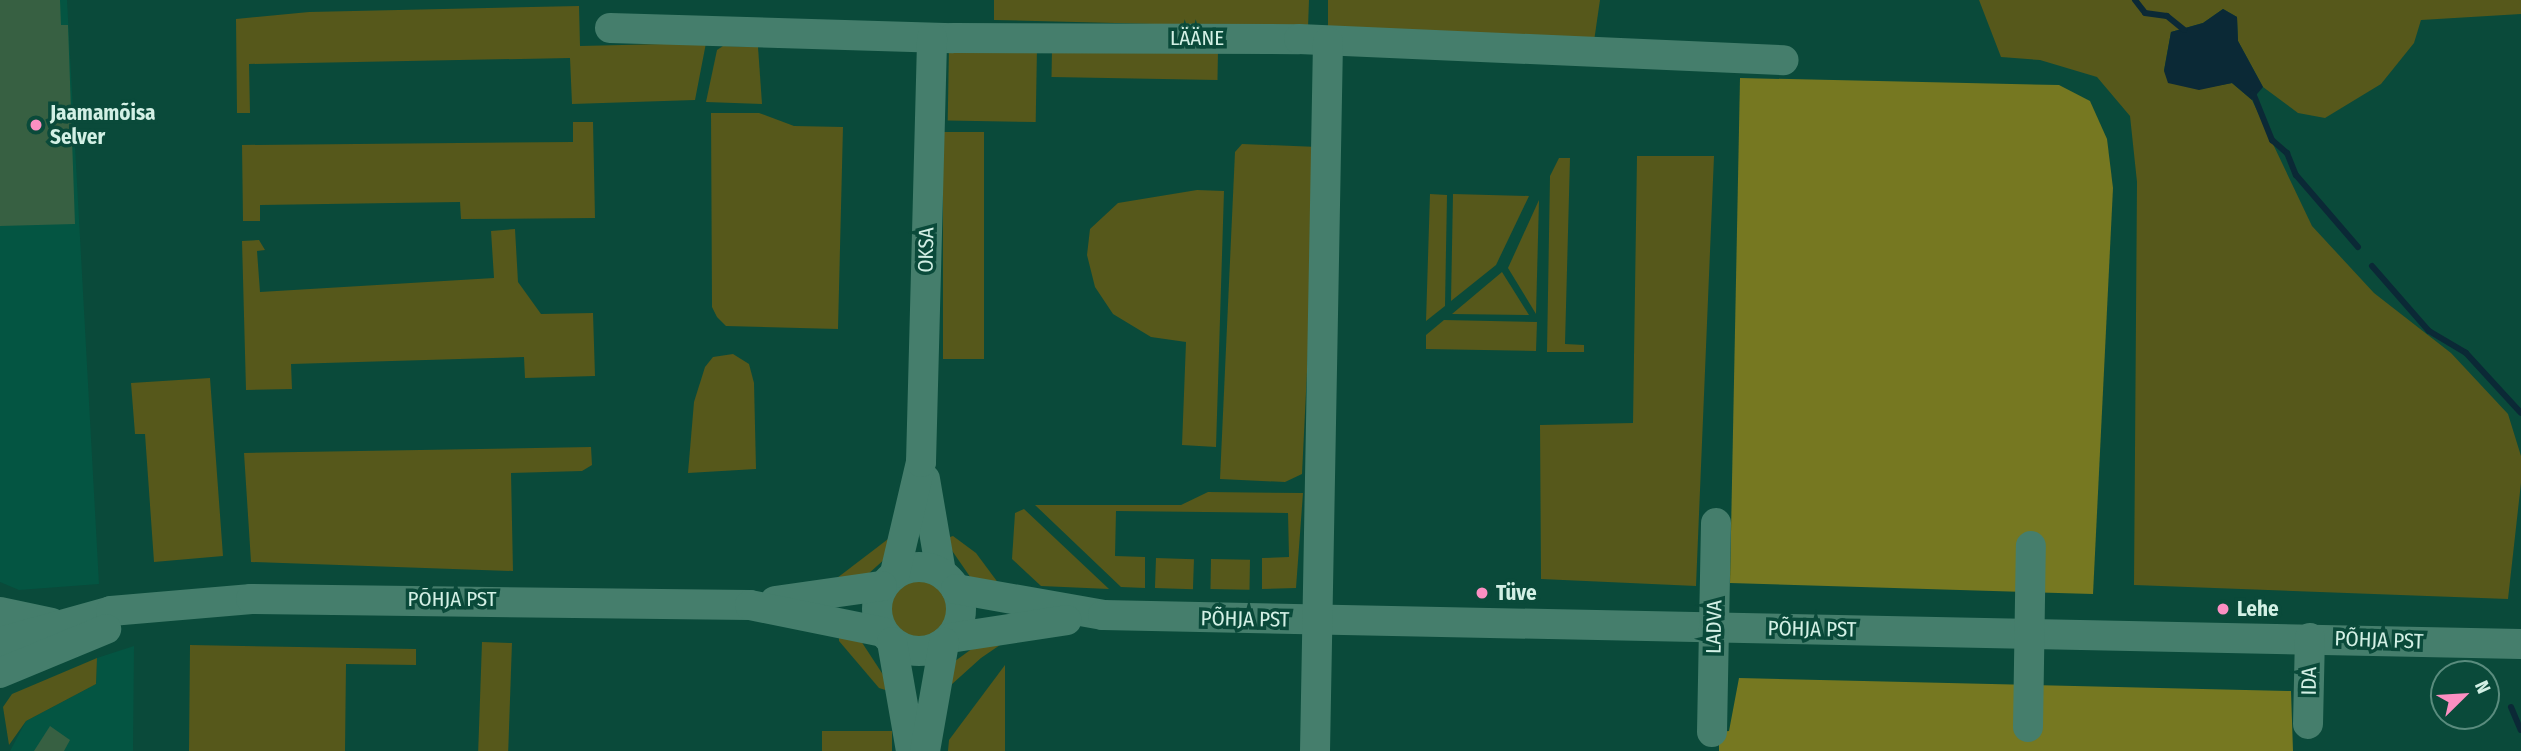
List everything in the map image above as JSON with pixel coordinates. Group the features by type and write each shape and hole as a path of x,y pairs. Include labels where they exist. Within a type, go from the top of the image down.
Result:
{"street":[{"name":"LÄÄNE","path":"610,28 932,38 1328,42 1784,60"},
{"name":"OKSA","path":"889,580 921,462 932,38"},
{"path":"1315,751 1315,621 1328,42"},
{"name":"OKSA","path":"921,462 948,581"},
{"name":"LADVA","path":"1712,732 1716,523"},
{"path":"2028,727 2031,546"},
{"path":"911,751 888,637 876,609 889,580 913,566 948,581 961,614 947,640 925,751"},
{"name":"PÕHJA PST","path":"0,642 60,624 154,607 312,598 750,605 889,580"},
{"name":"PÕHJA PST","path":"948,581 1103,615"},
{"name":"PÕHJA PST","path":"750,605 888,637"},
{"name":"PÕHJA PST","path":"0,673 154,607"},
{"path":"0,612 60,624"},
{"name":"PÕHJA PST","path":"947,640 1103,615 2521,644"},
{"path":"888,637 923,651 947,640"},
{"name":"IDA","path":"2308,724 2310,638"}],"shaded area":[{"path":"0,0 67,0 99,584 19,590 0,582"},
{"path":"994,0 1309,0 1308,28 994,20"},
{"path":"1328,0 1600,0 1592,55 1328,42"},
{"path":"1979,0 2521,0 2521,14 2421,20 2414,43 2381,84 2325,118 2298,113 2263,87 2238,41 2237,17 2223,9 2203,23 2171,32 2164,70 2199,89 2232,83 2252,100 2312,226 2374,293 2451,353 2508,414 2521,456 2521,483 2508,599 2134,585 2137,182 2130,116 2097,77 2040,60 2001,57"},
{"path":"579,6 580,46 706,43 695,100 572,104 570,58 249,64 250,113 237,113 236,19 309,12"},
{"path":"949,45 1037,47 1036,122 948,120"},
{"path":"723,46 758,47 762,104 706,102 717,50"},
{"path":"1052,49 1218,52 1217,80 1052,77"},
{"path":"1740,78 2059,85 2090,101 2107,139 2113,188 2093,594 1730,583"},
{"path":"711,113 759,113 794,126 843,127 838,329 726,326 717,317 712,307"},
{"path":"573,122 593,122 595,218 461,219 460,202 260,205 260,221 243,221 242,145 573,142"},
{"path":"943,132 984,132 984,359 943,359"},
{"path":"1242,144 1318,147 1302,474 1285,482 1220,479 1235,152"},
{"path":"1637,156 1714,156 1696,586 1541,579 1540,425 1633,423"},
{"path":"1559,158 1570,158 1565,344 1584,345 1584,352 1547,352 1550,176"},
{"path":"1197,190 1224,191 1216,447 1182,445 1186,342 1151,337 1113,314 1095,287 1087,255 1090,229 1118,203"},
{"path":"1430,194 1447,195 1445,306 1426,321"},
{"path":"1453,194 1529,196 1496,265 1451,301"},
{"path":"1539,200 1536,314 1508,268"},
{"path":"515,229 518,282 541,314 593,313 595,376 525,378 524,357 291,364 292,389 246,390 242,241 259,240 265,250 257,251 260,292 494,278 491,231"},
{"path":"1502,272 1529,315 1452,314"},
{"path":"1444,320 1537,322 1536,351 1426,349 1426,335"},
{"path":"733,354 749,364 754,383 756,469 688,473 694,402 705,367 713,357"},
{"path":"210,378 223,556 154,562 145,434 135,434 131,383"},
{"path":"591,447 592,465 582,471 511,473 513,571 251,562 244,453"},
{"path":"1208,492 1303,493 1296,588 1262,589 1262,558 1289,557 1288,513 1116,511 1115,556 1145,557 1145,588 1121,587 1035,505 1181,505"},
{"path":"1024,509 1109,589 1041,586 1012,559 1015,513"},
{"path":"892,536 887,557 867,575 837,578"},
{"path":"953,536 976,553 999,584 975,584 944,539"},
{"path":"1156,558 1194,559 1193,589 1155,588"},
{"path":"1211,559 1250,560 1249,590 1210,589"},
{"path":"918,574 943,584 953,609 943,634 918,644 893,634 883,609 893,584"},
{"path":"839,629 861,641 895,693 879,688 839,641"},
{"path":"482,642 512,643 508,751 478,751"},
{"path":"190,645 416,649 416,665 346,664 345,751 189,751"},
{"path":"1000,645 951,685 951,664 973,648"},
{"path":"134,646 133,751 10,751 26,721 96,684 97,658"},
{"path":"97,658 96,684 26,721 9,745 3,707 12,694"},
{"path":"1005,665 1005,751 948,751 949,740"},
{"path":"1739,678 2291,691 2293,751 1719,751 1719,732 1729,731"},
{"path":"822,731 892,731 892,751 822,751"}],"water":[{"path":"2223,9 2237,17 2238,41 2263,87 2252,100 2232,83 2199,90 2168,83 2164,71 2171,32 2203,23"}],"building":[{"name":"Jaamamõisa Selver","path":"0,0 60,0 61,25 68,25 75,224 0,226"},
{"path":"50,726 70,740 64,751 34,751"}],"waterway":[{"path":"2135,0 2145,13 2167,16 2184,30"},
{"path":"2253,93 2272,140 2287,153 2296,175 2358,247"},
{"path":"2372,266 2429,331 2466,353 2521,413"},
{"path":"2511,707 2521,730"}],"place":[{"name":"Jaamamõisa Selver","path":"36,125"},
{"name":"Tüve","path":"1482,593"},
{"name":"Lehe","path":"2223,609"}]}
